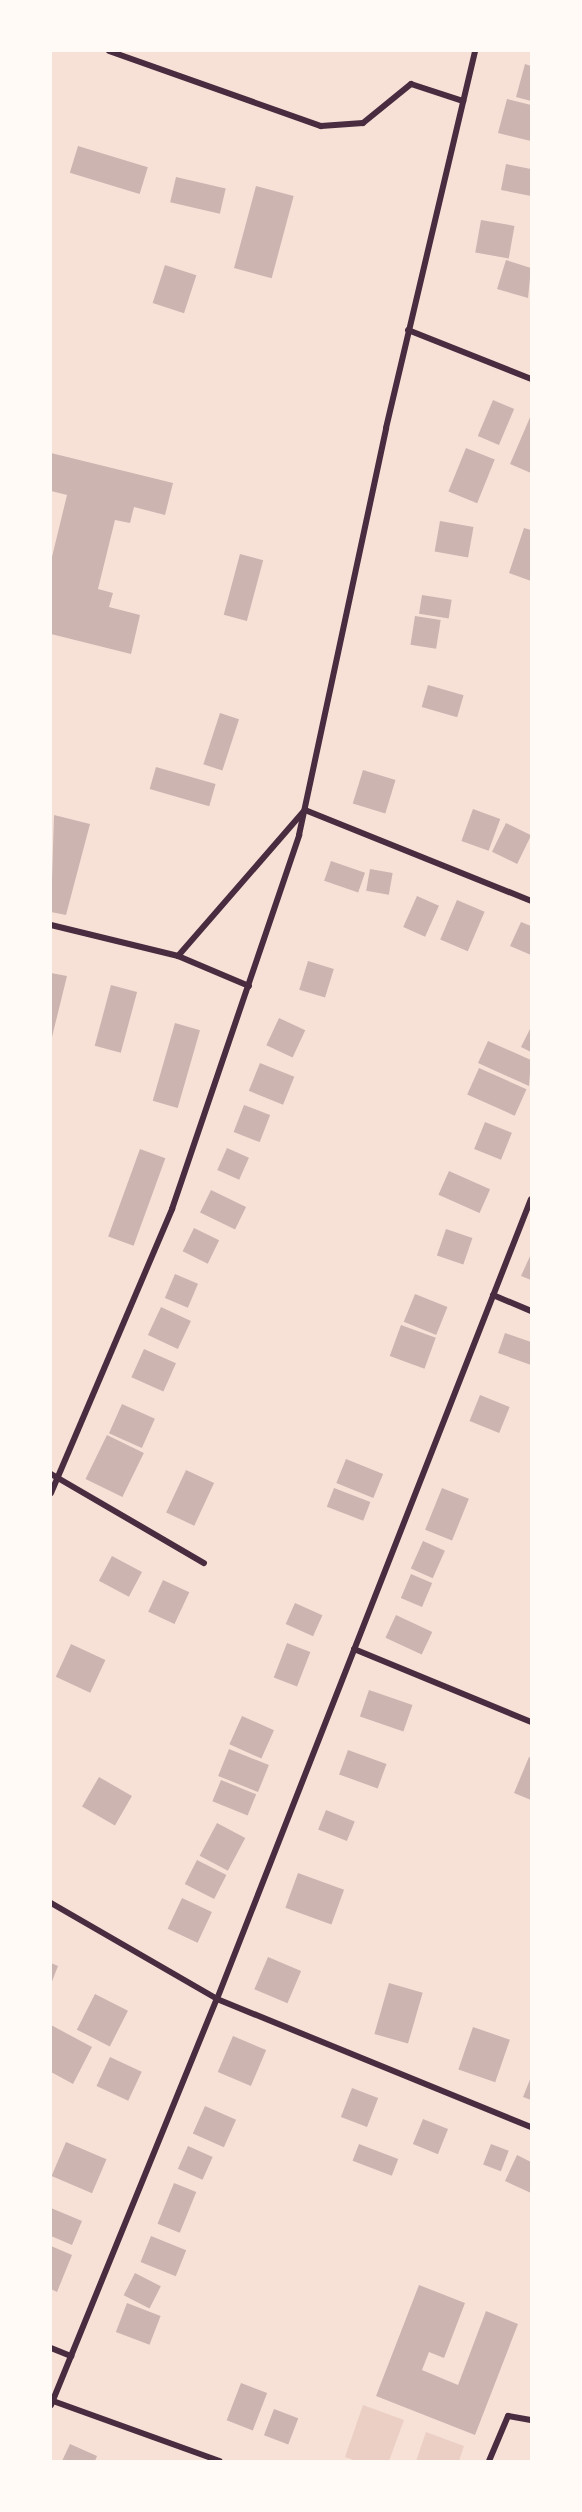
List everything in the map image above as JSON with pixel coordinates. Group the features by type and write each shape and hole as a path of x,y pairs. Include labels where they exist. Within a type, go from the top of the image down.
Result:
{"street":[{"path":"109,51 321,126 363,123 411,84 463,101"},
{"path":"51,1493 54,1475 172,1209 249,986 305,810 408,330 476,51"},
{"path":"408,330 531,379"},
{"path":"305,810 531,901"},
{"path":"178,956 305,810"},
{"path":"51,925 178,956 249,986"},
{"path":"220,2461 52,2403 217,1999 531,1199"},
{"path":"494,1295 531,1311"},
{"path":"54,1475 204,1563"},
{"path":"354,1650 531,1722"},
{"path":"51,1903 217,1999 531,2127"},
{"path":"51,2348 71,2355"},
{"path":"489,2461 508,2416 531,2420"}],"shaded area":[{"path":"363,2405 404,2420 389,2461 356,2461 345,2457"},
{"path":"426,2432 464,2446 459,2461 416,2461"}],"building":[{"path":"525,64 531,66 531,101 516,97"},
{"path":"507,99 531,105 531,141 498,133"},
{"path":"78,146 148,167 140,194 70,173"},
{"path":"506,164 531,169 531,196 501,190"},
{"path":"176,177 226,188 220,214 170,202"},
{"path":"256,186 294,196 272,278 234,268"},
{"path":"481,220 514,226 509,258 475,252"},
{"path":"506,260 531,268 528,298 497,289"},
{"path":"165,265 196,275 184,313 153,303"},
{"path":"493,400 514,409 499,445 478,436"},
{"path":"531,415 531,473 510,464"},
{"path":"466,448 495,460 477,503 448,492"},
{"path":"51,453 173,483 165,515 134,507 130,523 115,520 98,589 113,593 109,607 140,615 131,654 51,634 51,561 67,495 51,491"},
{"path":"440,521 473,527 468,557 435,552"},
{"path":"524,528 531,530 531,581 509,573"},
{"path":"240,554 263,560 247,621 224,615"},
{"path":"422,595 452,600 449,618 419,614"},
{"path":"415,616 441,620 436,649 410,645"},
{"path":"428,685 464,695 457,717 422,707"},
{"path":"220,713 239,719 222,771 203,764"},
{"path":"156,767 216,784 209,806 150,789"},
{"path":"363,770 396,780 385,813 353,803"},
{"path":"473,809 500,819 489,851 461,841"},
{"path":"54,815 90,824 66,915 51,912"},
{"path":"506,823 531,835 517,864 492,852"},
{"path":"331,861 365,873 358,893 324,881"},
{"path":"370,869 393,873 389,895 366,891"},
{"path":"417,896 439,906 425,937 403,927"},
{"path":"457,900 485,912 468,951 440,940"},
{"path":"521,922 531,926 531,955 510,946"},
{"path":"308,961 334,969 325,998 299,990"},
{"path":"51,973 67,976 52,1037 51,1037"},
{"path":"111,985 137,992 121,1053 95,1046"},
{"path":"279,1018 305,1030 293,1057 266,1045"},
{"path":"175,1023 200,1030 178,1108 153,1101"},
{"path":"531,1027 531,1052 521,1047"},
{"path":"488,1041 531,1060 529,1086 478,1063"},
{"path":"260,1063 294,1077 283,1105 249,1091"},
{"path":"479,1068 527,1089 515,1116 467,1094"},
{"path":"244,1105 270,1115 260,1142 234,1132"},
{"path":"485,1122 512,1133 501,1160 474,1149"},
{"path":"227,1148 249,1158 239,1180 217,1170"},
{"path":"140,1149 165,1158 134,1246 108,1236"},
{"path":"449,1171 490,1189 480,1213 438,1195"},
{"path":"211,1190 246,1207 235,1230 200,1212"},
{"path":"194,1228 219,1240 208,1264 183,1251"},
{"path":"446,1229 472,1238 463,1265 437,1255"},
{"path":"531,1254 531,1280 521,1276"},
{"path":"175,1274 198,1284 188,1308 165,1298"},
{"path":"415,1294 447,1307 436,1335 404,1322"},
{"path":"161,1307 191,1321 178,1349 148,1335"},
{"path":"401,1325 436,1338 424,1369 390,1356"},
{"path":"505,1333 531,1342 531,1365 498,1353"},
{"path":"144,1349 176,1363 163,1392 131,1377"},
{"path":"480,1395 510,1407 499,1433 470,1421"},
{"path":"122,1404 155,1419 142,1448 109,1433"},
{"path":"107,1435 144,1453 122,1497 86,1479"},
{"path":"346,1459 383,1474 373,1498 336,1483"},
{"path":"186,1470 214,1483 194,1526 166,1513"},
{"path":"334,1488 370,1502 363,1521 327,1507"},
{"path":"442,1488 469,1499 452,1541 425,1530"},
{"path":"423,1541 445,1551 433,1578 411,1568"},
{"path":"112,1556 142,1572 129,1597 99,1581"},
{"path":"411,1574 432,1583 422,1607 401,1598"},
{"path":"163,1580 189,1592 174,1624 148,1612"},
{"path":"295,1603 322,1615 313,1636 286,1624"},
{"path":"396,1615 432,1632 422,1655 385,1638"},
{"path":"287,1643 310,1652 297,1687 274,1678"},
{"path":"71,1644 105,1660 90,1693 56,1677"},
{"path":"369,1690 412,1705 403,1731 360,1716"},
{"path":"242,1716 274,1730 261,1759 229,1744"},
{"path":"229,1749 269,1765 258,1792 218,1776"},
{"path":"348,1750 387,1764 378,1788 339,1774"},
{"path":"529,1757 531,1758 531,1800 514,1793"},
{"path":"99,1777 132,1796 115,1825 82,1806"},
{"path":"221,1780 256,1794 248,1816 212,1801"},
{"path":"326,1810 355,1822 347,1841 318,1829"},
{"path":"217,1823 245,1838 228,1871 200,1856"},
{"path":"197,1860 226,1875 214,1899 185,1884"},
{"path":"298,1873 344,1890 331,1925 285,1908"},
{"path":"182,1898 212,1912 198,1943 168,1929"},
{"path":"268,1957 301,1971 287,2003 254,1989"},
{"path":"51,1963 58,1966 51,1984"},
{"path":"389,1983 423,1993 408,2044 374,2034"},
{"path":"95,1994 128,2011 110,2046 77,2030"},
{"path":"51,2025 92,2047 73,2084 51,2072"},
{"path":"473,2027 510,2040 495,2082 458,2070"},
{"path":"233,2036 266,2050 251,2086 218,2072"},
{"path":"110,2057 142,2072 128,2101 96,2086"},
{"path":"531,2077 531,2100 523,2097"},
{"path":"352,2088 378,2098 367,2127 341,2117"},
{"path":"205,2106 236,2120 224,2147 193,2133"},
{"path":"423,2119 448,2129 438,2154 413,2144"},
{"path":"66,2142 107,2159 92,2193 52,2176"},
{"path":"359,2144 398,2159 392,2176 353,2161"},
{"path":"491,2144 509,2151 501,2171 483,2165"},
{"path":"188,2146 213,2157 202,2180 178,2169"},
{"path":"517,2155 531,2162 531,2193 505,2181"},
{"path":"174,2183 196,2192 180,2233 158,2224"},
{"path":"51,2208 82,2221 72,2245 51,2236"},
{"path":"151,2236 186,2250 176,2276 141,2262"},
{"path":"51,2246 72,2255 57,2292 51,2289"},
{"path":"135,2273 161,2286 149,2308 124,2295"},
{"path":"419,2285 465,2303 444,2358 429,2352 422,2370 458,2385 486,2311 518,2324 475,2435 376,2396"},
{"path":"127,2303 161,2316 149,2345 116,2332"},
{"path":"241,2383 267,2393 253,2430 227,2420"},
{"path":"274,2409 298,2418 288,2444 264,2435"},
{"path":"70,2444 97,2456 95,2461 62,2461"}]}
